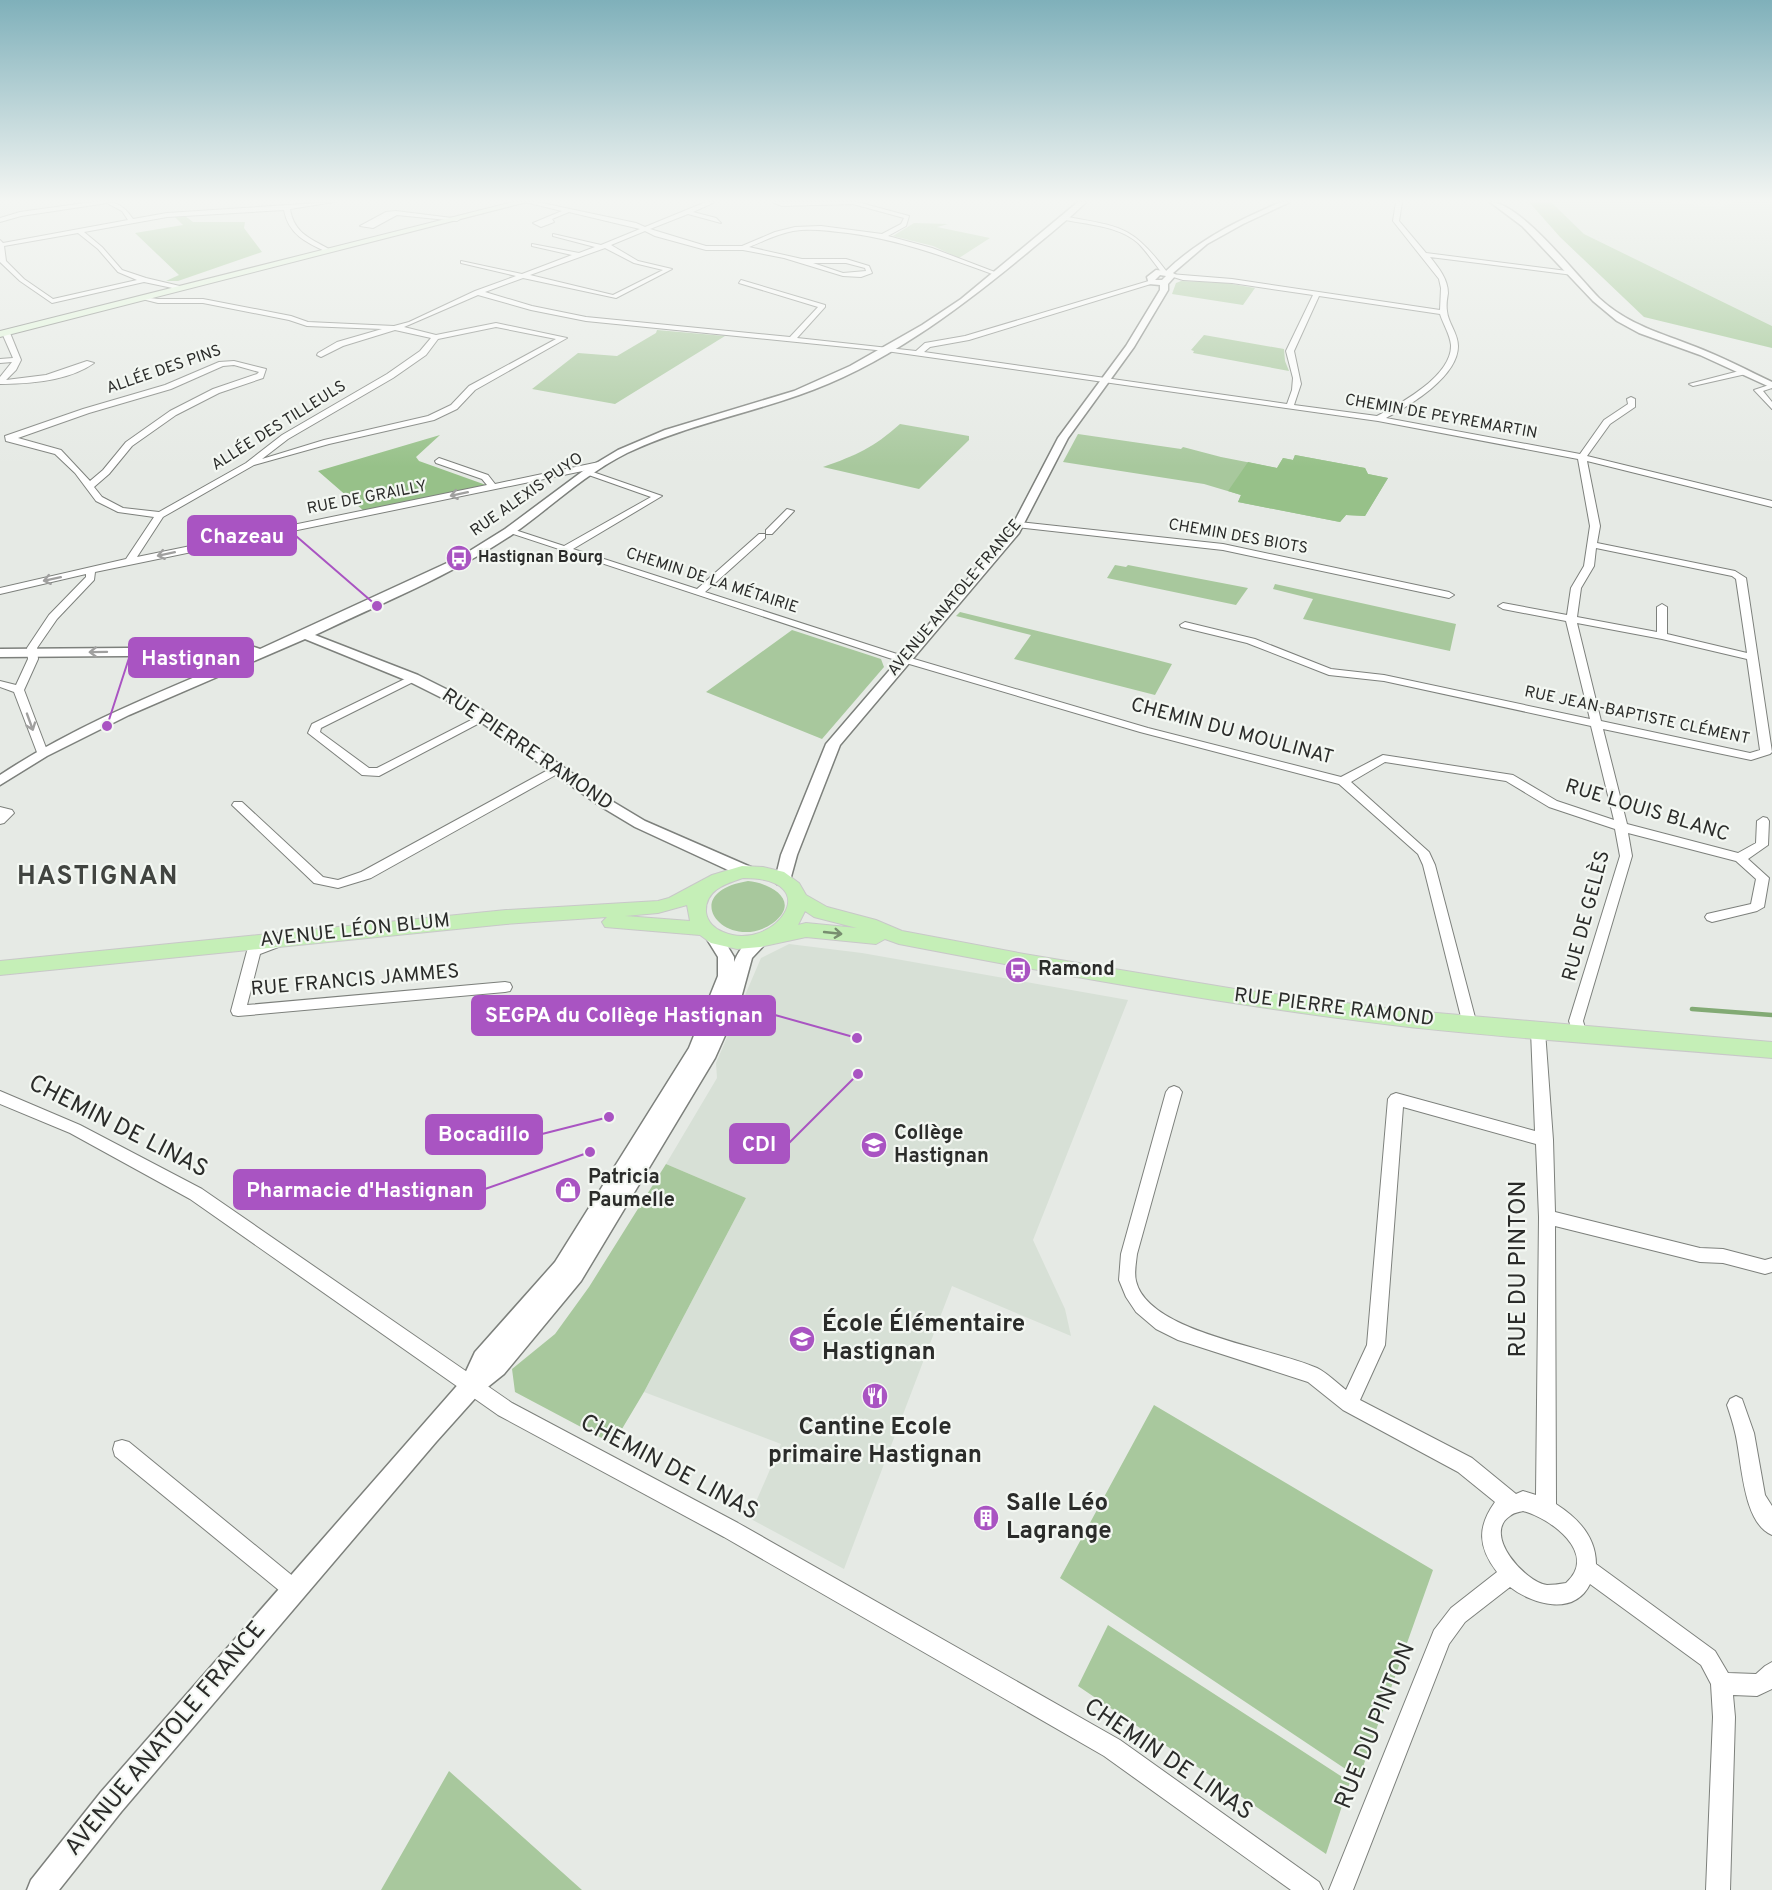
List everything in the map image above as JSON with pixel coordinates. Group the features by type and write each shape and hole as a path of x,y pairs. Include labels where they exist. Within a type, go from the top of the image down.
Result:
{"main road":[{"path":"3,333 174,290"},
{"path":"754,872 783,880 790,886 797,898 798,908 786,928 768,938 744,942 727,941 708,933 696,919 695,908 698,896 711,883 728,874 754,872"},
{"name":"AVENUE LÉON BLUM","path":"0,968 506,917 658,907 675,903 711,883"},
{"name":"RUE PIERRE RAMOND","path":"797,898 821,912 869,925 899,937"},
{"name":"AVENUE LÉON BLUM","path":"0,976 581,922 651,923 708,933"},
{"name":"RUE PIERRE RAMOND","path":"768,938 806,930 899,937 1024,961 1235,996 1470,1025 1772,1050"}],"street":[{"path":"37,290 52,301 99,290"},
{"path":"156,290 160,294"},
{"path":"321,355 340,344 398,328 482,290"},
{"path":"583,290 614,297 627,290"},
{"path":"769,290 824,306 792,339"},
{"name":"RUE ALEXIS PUYO","path":"0,781 42,753 124,712 261,655 435,574 509,531 587,472 659,435 820,385 925,327 977,290"},
{"path":"918,353 928,345 966,338 1122,290"},
{"name":"AVENUE ANATOLE FRANCE","path":"783,880 789,855 833,744 1019,525 1063,438 1130,347 1164,290"},
{"path":"1292,290 1442,312"},
{"path":"1378,419 1429,386 1445,370 1455,350 1442,312 1445,290"},
{"path":"1589,290 1617,317 1772,386"},
{"name":"CHEMIN DE PEYREMARTIN","path":"477,292 531,308 586,319 918,353 1378,419 1582,457 1770,504"},
{"path":"1290,406 1298,388 1299,379 1290,351 1317,294"},
{"path":"144,298 158,301 203,301 291,318 307,324 398,328 436,337 496,325 562,338 472,388 454,407 431,418 327,442 249,465"},
{"path":"3,333 17,360"},
{"name":"ALLÉE DES TILLEULS","path":"160,514 249,465 285,436 407,365 423,353 436,337"},
{"path":"0,361 17,360"},
{"path":"0,381 13,368 17,360"},
{"path":"0,381 26,381 80,368 90,363"},
{"name":"ALLÉE DES PINS","path":"4,438 168,387 222,364 234,363 263,371 260,376 200,398 140,435 89,487"},
{"path":"1693,384 1743,372"},
{"path":"1772,386 1758,390 1772,407"},
{"path":"1582,457 1607,422 1632,405 1631,399"},
{"path":"4,438 58,452 78,471 99,499 121,510 160,514 129,561"},
{"name":"RUE DE GELÈS","path":"1580,1035 1576,1022 1626,856 1622,825 1571,620 1576,588 1589,566 1595,526 1582,457"},
{"path":"439,461 484,477 493,487"},
{"name":"RUE DE GRAILLY","path":"0,591 129,561 599,465"},
{"path":"566,549 658,496 587,472"},
{"path":"698,593 790,511"},
{"name":"CHEMIN DES BIOTS","path":"1019,525 1223,546 1449,595"},
{"name":"CHEMIN DE LA MÉTAIRIE","path":"509,531 905,659"},
{"name":"RUE JEAN-BAPTISTE CLÉMENT","path":"1185,626 1251,641 1329,672 1384,678 1751,757 1766,752 1741,578 1735,574 1593,544"},
{"path":"42,753 19,690 33,659 32,648 53,617 91,578 90,571"},
{"path":"1503,606 1662,636 1752,657"},
{"path":"1662,607 1662,636"},
{"name":"RUE PIERRE RAMOND","path":"305,635 413,678 463,703 557,770 640,824 712,858 754,872"},
{"path":"0,653 254,651 261,655"},
{"name":"CHEMIN DU MOULINAT","path":"905,659 1144,730 1343,781 1423,852 1470,1025"},
{"path":"413,678 316,726 314,733 366,772 379,772 483,718"},
{"path":"0,684 19,690"},
{"name":"RUE LOUIS BLANC","path":"1343,781 1383,758 1509,778 1553,804 1638,832 1740,858 1763,878 1757,907 1712,917"},
{"path":"238,805 319,880 338,884 366,874 557,770"},
{"path":"0,811 8,813 0,820"},
{"name":"RUE LOUIS BLANC","path":"1740,858 1762,845 1763,821"},
{"path":"754,872 789,855"},
{"path":"711,883 712,858"},
{"name":"AVENUE ANATOLE FRANCE","path":"471,1387 483,1359 562,1268 697,1050 726,976 726,957 708,933"},
{"name":"RUE FRANCIS JAMMES","path":"290,938 254,951 237,1011 505,987"},
{"name":"AVENUE ANATOLE FRANCE","path":"41,1890 111,1802 293,1589 471,1387 496,1367 551,1304 596,1240 709,1053 731,1002 744,958 749,950 768,938"},
{"name":"RUE DU PINTON","path":"1538,1031 1547,1217 1546,1507"},
{"path":"1174,1092 1129,1254 1128,1281 1144,1309 1159,1322 1178,1332 1314,1375 1348,1404 1465,1465 1512,1503"},
{"name":"CHEMIN DE LINAS","path":"0,1096 75,1129 196,1194 471,1387 516,1414 731,1530 1112,1748 1311,1890"},
{"path":"1348,1404 1376,1345 1396,1099 1545,1140"},
{"path":"1547,1217 1700,1255 1723,1256 1765,1267 1772,1264"},
{"path":"1736,1405 1745,1433 1756,1498 1772,1525"},
{"path":"122,1449 293,1589"},
{"path":"1523,1501 1546,1507 1560,1516 1573,1529 1582,1543 1587,1570 1580,1585 1569,1592 1555,1595 1540,1593 1524,1586 1510,1574 1494,1550 1491,1525 1503,1507 1512,1503 1523,1501"},
{"path":"1587,1570 1708,1658 1722,1682 1724,1716 1718,1890"},
{"name":"RUE DU PINTON","path":"1341,1890 1441,1637 1458,1615 1510,1574"},
{"path":"1722,1682 1753,1687 1770,1677 1772,1673"}],"shaded area":[{"path":"1699,290 1772,290 1772,326"},
{"name":"Collège Hastignan","path":"789,944 862,953 1128,1000 1033,1240 1065,1309 1071,1336 952,1286 844,1569 749,1518 781,1444 644,1392 746,1198 666,1164 717,1078 716,1063 761,958"}],"green space":[{"path":"1173,290 1253,290 1243,305 1172,294"},
{"path":"1616,290 1699,290 1772,326 1772,348 1644,317"},
{"path":"657,330 725,336 615,404 532,389 578,353 617,356 656,333"},
{"path":"1204,335 1284,349 1289,371 1193,353 1194,351 1191,350"},
{"path":"900,424 969,436 969,440 919,489 823,467 864,450"},
{"path":"1078,434 1181,449 1183,447 1277,468 1283,458 1293,460 1295,455 1365,468 1368,474 1388,478 1365,516 1346,515 1340,522 1238,502 1241,495 1204,484 1063,462"},
{"path":"440,435 416,457 419,461 486,485 364,511 318,471"},
{"path":"1295,455 1365,468 1368,474 1388,478 1365,516 1346,515 1340,522 1238,502 1241,495 1228,491 1248,462 1277,468 1283,458 1293,460"},
{"path":"1115,565 1126,567 1128,565 1248,588 1236,605 1107,578"},
{"path":"1275,584 1456,624 1450,651 1303,619 1313,599 1273,589"},
{"path":"960,612 1172,664 1155,695 1014,659 1031,635 956,616"},
{"path":"792,630 881,659 884,667 822,739 706,692"},
{"path":"748,881 774,889 780,894 785,907 773,923 756,931 740,932 726,927 716,918 712,908 714,897 726,888"},
{"path":"666,1164 746,1198 644,1392 613,1444 515,1392 512,1369 555,1334 589,1287"},
{"path":"1154,1405 1433,1570 1359,1778 1060,1578"},
{"path":"1108,1625 1350,1782 1326,1854 1078,1686"},
{"path":"449,1771 582,1890 381,1890"}],"waterway":[{"path":"1692,1009 1772,1015"}],"place":[{"name":"Hastignan Bourg","path":"459,558"},
{"name":"Chazeau","path":"377,606"},
{"name":"Hastignan","path":"107,726"},
{"name":"Ramond","path":"1018,970"},
{"name":"SEGPA du Collège Hastignan","path":"857,1038"},
{"name":"CDI","path":"858,1074"},
{"name":"Bocadillo","path":"609,1117"},
{"name":"Collège Hastignan","path":"874,1145"},
{"name":"Pharmacie d'Hastignan","path":"590,1152"},
{"name":"Patricia Paumelle","path":"568,1190"},
{"name":"École Élémentaire Hastignan","path":"802,1339"},
{"name":"Cantine Ecole primaire Hastignan","path":"875,1396"},
{"name":"Salle Léo Lagrange","path":"986,1518"}],"district":[{"name":"HASTIGNAN","path":"98,877"}]}
